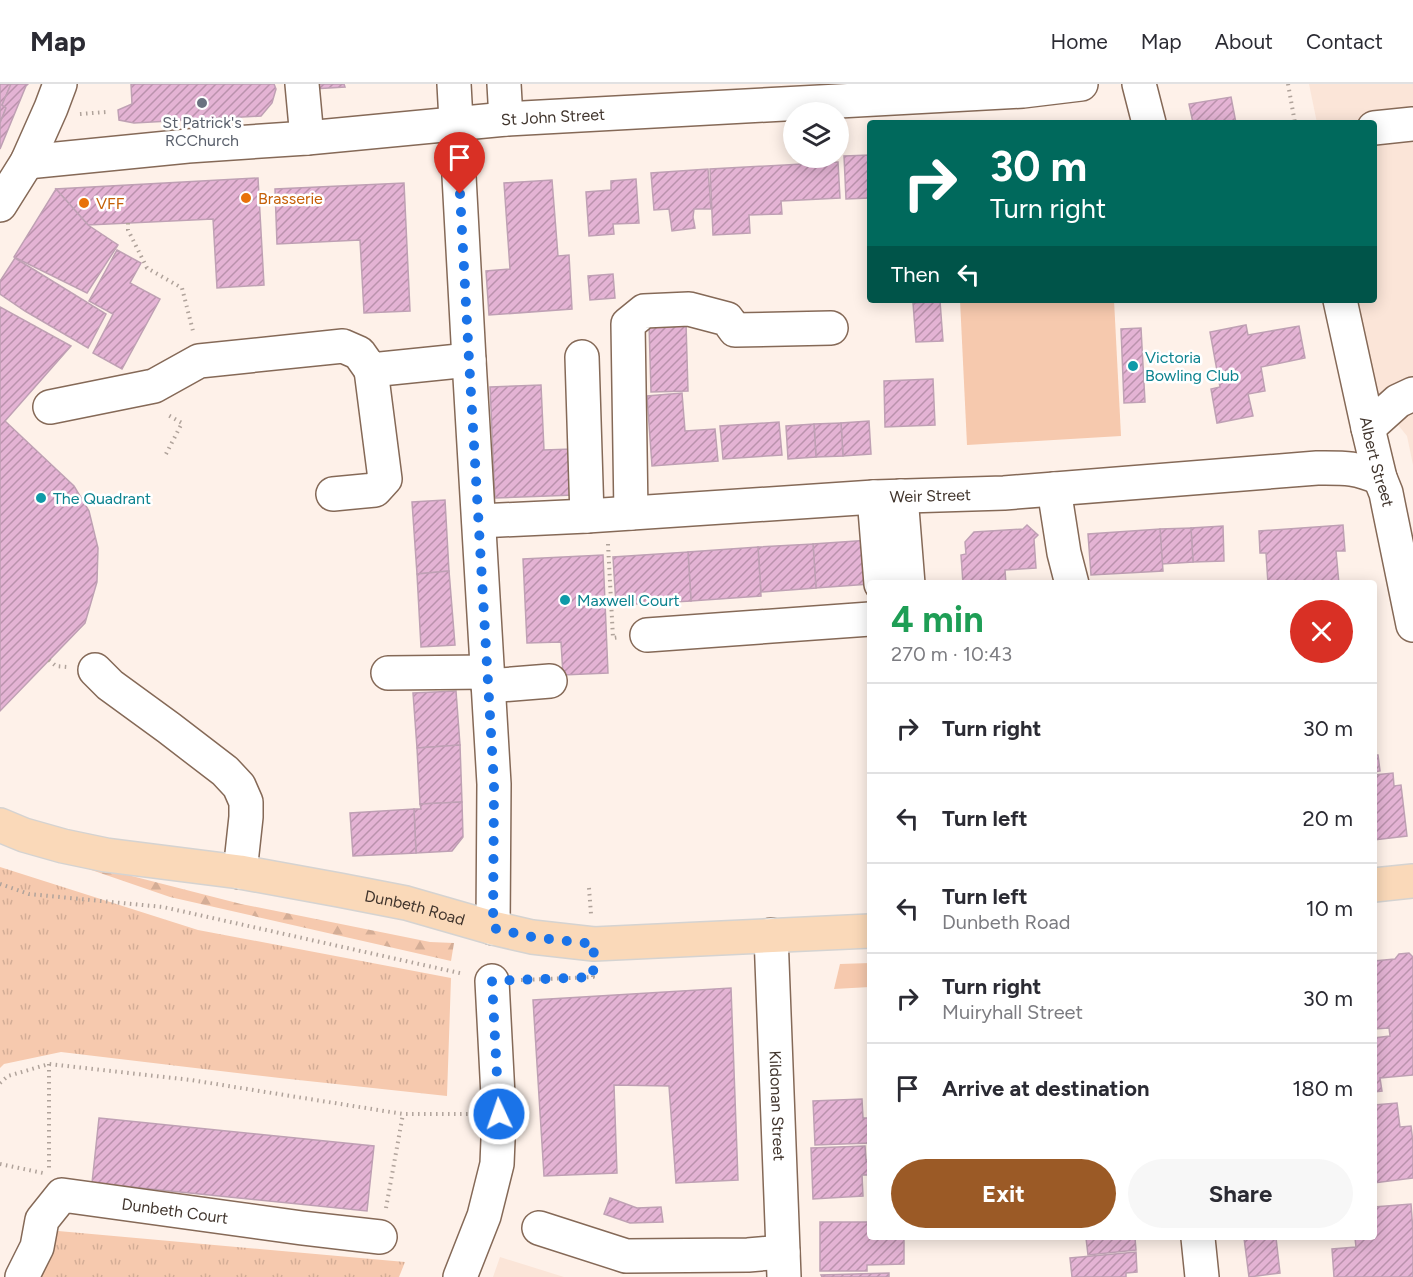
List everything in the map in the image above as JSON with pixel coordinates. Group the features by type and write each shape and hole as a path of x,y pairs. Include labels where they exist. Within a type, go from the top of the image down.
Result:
{"main road":[{"name":"Dunbeth Road","path":"0,825 24,835 63,846 106,855 240,872 406,903 532,937 594,944 867,931"},
{"path":"1377,885 1413,881"}],"street":[{"path":"0,205 27,162 60,84"},
{"path":"302,84 308,138"},
{"path":"454,84 494,784 493,928"},
{"path":"504,84 506,119"},
{"name":"St John Street","path":"27,162 506,119 1081,84"},
{"path":"1139,84 1148,120"},
{"path":"1377,128 1413,124"},
{"name":"Albert Street","path":"1341,303 1380,478 1388,500 1413,625"},
{"path":"608,514 628,324 644,311 689,309 727,319 735,330 831,328"},
{"path":"50,407 154,386 200,361 343,346 360,353 371,370 385,479 375,490 333,494"},
{"path":"582,357 608,514"},
{"path":"371,370 469,360"},
{"path":"1368,428 1398,401 1413,394"},
{"name":"Weir Street","path":"479,521 887,496 1004,493 1317,468 1350,468 1380,478"},
{"path":"1054,489 1064,553 1071,580"},
{"path":"881,580 887,496"},
{"path":"887,496 907,580"},
{"path":"647,636 867,620"},
{"path":"95,670 110,685 225,771 239,786 246,802 240,872"},
{"path":"388,673 550,681"},
{"name":"Kildonan Street","path":"771,935 783,1265"},
{"path":"460,1277 484,1216 497,1164 499,1114 492,981"},
{"name":"Dunbeth Court","path":"21,1277 37,1247 42,1220 62,1195 380,1237"},
{"path":"539,1228 626,1256 748,1254 783,1265"},
{"path":"1198,1240 1202,1277"}],"path":[{"path":"1288,84 1294,120"},
{"path":"82,114 106,112"},
{"path":"128,223 128,230 147,268 182,288 200,361"},
{"path":"608,514 613,638 647,636"},
{"path":"0,884 29,894 163,907 492,981 593,977 594,944"},
{"path":"589,888 590,896"},
{"path":"0,1083 8,1076 49,1064 191,1080 403,1114 499,1114"},
{"path":"49,1064 49,1174"},
{"path":"380,1237 403,1114"}],"shaded area":[{"path":"1309,84 1413,84 1413,465 1407,436 1375,396 1356,303 1377,303 1377,120 1316,120"},
{"path":"500,1257 564,1277 493,1277"}],"green space":[{"path":"960,303 1114,303 1121,436 967,445"},
{"path":"42,853 241,904 430,942 454,943 451,961 170,897"},
{"path":"0,867 198,930 451,978 447,1096 61,1052 4,1064 0,1068"},
{"path":"867,963 867,987 834,989 840,964"},
{"path":"47,1230 405,1262 399,1277 9,1277"}],"building":[{"path":"0,84 11,84 2,105 6,108 0,123"},
{"path":"11,84 28,84 0,149 0,123 6,108 2,105"},
{"name":"St Patrick's RCChurch","path":"131,84 274,84 276,89 272,103 261,116 134,123 119,120 118,110 132,104"},
{"path":"313,84 344,84 345,87 313,89"},
{"path":"1231,97 1235,120 1192,120 1189,104"},
{"path":"867,155 867,198 846,199 845,168 849,168 849,156"},
{"path":"783,165 783,168 838,168 840,198 781,201 782,214 749,215 750,233 713,235 710,169"},
{"path":"708,169 711,209 694,209 695,228 672,231 669,209 654,210 651,173"},
{"path":"258,178 264,285 217,288 213,219 88,225 56,189"},
{"path":"636,179 639,223 613,224 614,234 589,236 586,192 611,190 611,181"},
{"path":"552,180 558,256 569,255 572,309 489,315 486,271 510,269 504,183"},
{"path":"404,183 410,311 364,313 360,240 277,244 275,189"},
{"path":"56,189 88,225 118,245 87,293 14,257"},
{"path":"117,250 141,263 130,283 160,299 122,369 93,353 113,314 89,301"},
{"path":"15,258 106,314 88,348 0,294 0,281"},
{"path":"613,274 615,298 590,300 588,276"},
{"path":"913,303 940,303 943,341 916,342"},
{"name":"The Quadrant","path":"0,307 71,346 5,421 74,486 89,511 98,548 97,582 85,623 0,711"},
{"path":"686,323 688,391 651,392 649,324"},
{"path":"1246,325 1248,335 1299,326 1305,358 1261,367 1265,391 1248,394 1253,416 1217,423 1211,389 1220,387 1210,332"},
{"name":"Victoria Bowling Club","path":"1141,328 1145,402 1124,403 1121,329"},
{"path":"933,379 935,425 885,427 884,381"},
{"path":"541,385 544,450 572,449 574,495 495,498 490,387"},
{"path":"682,393 685,431 715,429 718,461 652,466 647,396"},
{"path":"869,421 871,454 843,456 841,423"},
{"path":"779,422 782,455 723,459 720,426"},
{"path":"841,423 843,456 816,457 814,424"},
{"path":"814,424 816,457 788,459 786,426"},
{"path":"445,500 449,571 417,574 412,502"},
{"path":"1027,525 1038,535 1034,539 1036,568 1005,570 1006,580 963,580 961,555 966,554 965,542 974,532 1023,529"},
{"path":"1343,525 1345,551 1336,551 1339,580 1268,580 1266,553 1260,553 1259,531"},
{"path":"1223,526 1224,561 1193,562 1191,528"},
{"path":"1191,528 1193,562 1162,564 1160,529"},
{"path":"1160,529 1163,571 1091,575 1088,534"},
{"path":"870,540 870,580 867,580 867,584 816,588 813,544"},
{"path":"813,544 816,588 761,592 758,547"},
{"path":"758,547 761,596 691,601 688,552"},
{"path":"688,552 691,601 616,605 613,557"},
{"name":"Maxwell Court","path":"603,555 608,673 563,675 561,642 527,643 523,559"},
{"path":"449,571 455,645 421,647 417,574"},
{"path":"456,691 460,745 417,748 413,693"},
{"path":"460,745 462,802 420,804 417,748"},
{"path":"1377,755 1378,755 1380,771 1377,772"},
{"path":"1393,773 1394,786 1401,785 1407,836 1377,840 1377,775"},
{"path":"462,802 463,837 452,851 416,853 414,809 421,809 420,804"},
{"path":"414,809 416,853 353,856 350,813"},
{"path":"1409,953 1413,957 1413,1075 1380,1078 1382,1091 1377,1092 1377,1038 1390,1036 1389,1028 1377,1029 1377,961 1395,959 1399,954"},
{"path":"731,988 738,1180 676,1183 669,1086 614,1085 617,1173 544,1176 533,1000"},
{"path":"862,1099 863,1118 867,1118 867,1143 815,1145 813,1101"},
{"path":"1397,1103 1400,1127 1411,1126 1413,1178 1377,1183 1377,1105"},
{"path":"99,1118 374,1146 367,1211 92,1183"},
{"path":"865,1146 867,1175 862,1175 863,1196 813,1199 811,1148"},
{"path":"610,1198 637,1208 661,1207 663,1222 630,1223 604,1214"},
{"path":"1411,1204 1413,1277 1334,1277 1332,1249 1356,1247 1355,1240 1377,1240 1377,1207"},
{"path":"820,1222 867,1222 867,1240 904,1240 904,1264 867,1265 867,1271 820,1271"},
{"path":"1086,1240 1135,1240 1136,1250 1088,1255"},
{"path":"1244,1240 1276,1240 1280,1273 1249,1277"},
{"path":"1136,1252 1137,1272 1126,1273 1126,1277 1072,1277 1070,1258"},
{"path":"889,1273 889,1277 822,1277 821,1275"}],"place":[{"name":"St Patrick's RCChurch","path":"202,103"},
{"name":"Brasserie","path":"246,198"},
{"name":"VFF","path":"84,203"},
{"name":"Victoria Bowling Club","path":"1133,366"},
{"name":"The Quadrant","path":"41,498"},
{"name":"Maxwell Court","path":"565,600"}],"route":[{"path":"460,194 494,784 493,928 532,937 594,944 593,977 492,981 499,1114"}]}
